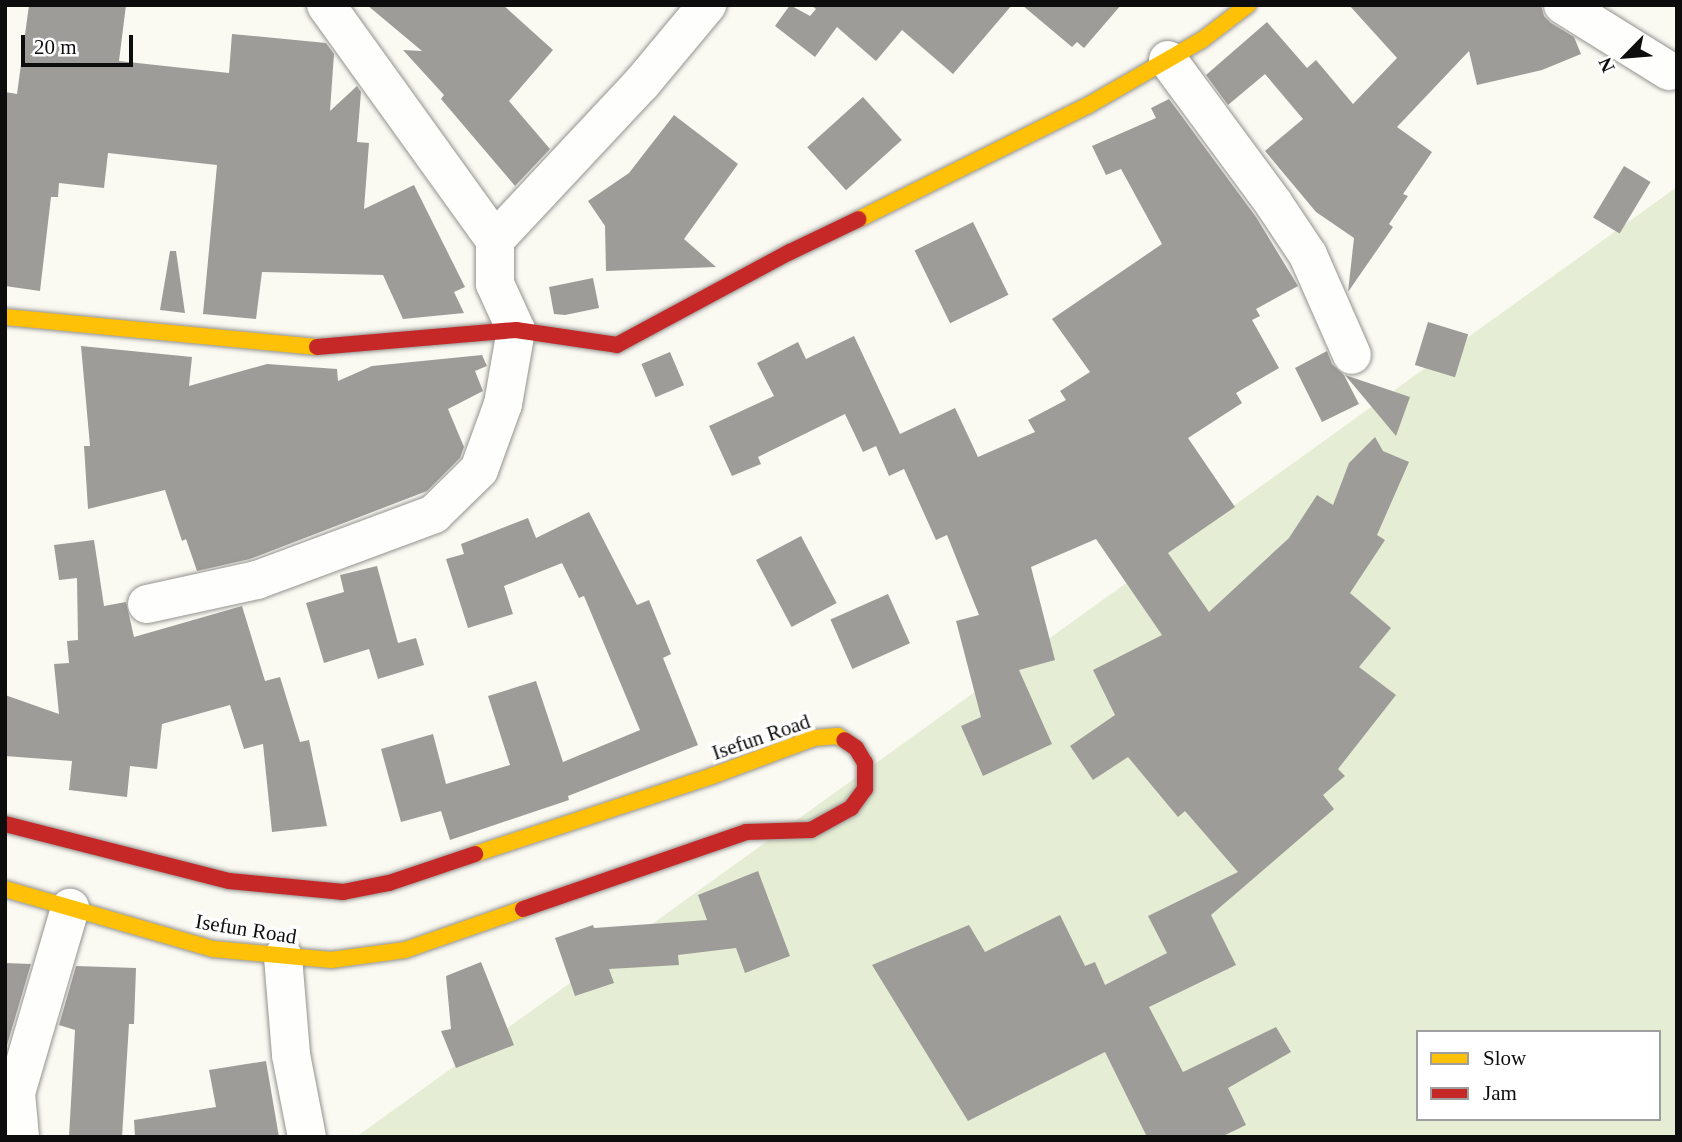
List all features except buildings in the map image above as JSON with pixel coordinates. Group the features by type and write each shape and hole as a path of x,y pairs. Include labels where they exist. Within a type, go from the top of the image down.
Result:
{"street":[{"path":"147,604 257,580 434,514 479,470 503,404 516,330 495,284 495,240 326,5"},
{"path":"495,240 642,83 707,5"},
{"path":"5,317 324,348 516,330 617,345 790,252 973,165 1087,106 1202,40 1248,5"},
{"path":"1563,5 1669,71"},
{"path":"1168,60 1274,204 1308,255 1352,355"},
{"name":"Isefun Road","path":"5,824 229,881 343,892 388,883 712,776 814,738 838,736 856,748 865,763 865,789 851,808 811,830 746,832 405,950 331,960 213,949 5,890"},
{"path":"20,1137 16,1093 70,908"},
{"path":"283,957 290,1055 307,1137"}],"green space":[{"path":"1677,187 1677,1137 356,1137"}],"traffic: slow":[{"path":"859,219 1087,106 1202,40 1248,5"},
{"path":"5,317 317,347"},
{"path":"475,854 712,776 814,738 838,736 844,740"},
{"path":"5,889 213,949 331,960 405,950 523,909"}],"traffic: jam":[{"path":"317,347 516,330 617,345 790,252 859,219"},
{"path":"523,909 746,832 811,830 851,808 865,789 865,763 856,748 844,740"},
{"path":"5,824 229,881 343,892 389,883 475,854"}]}
